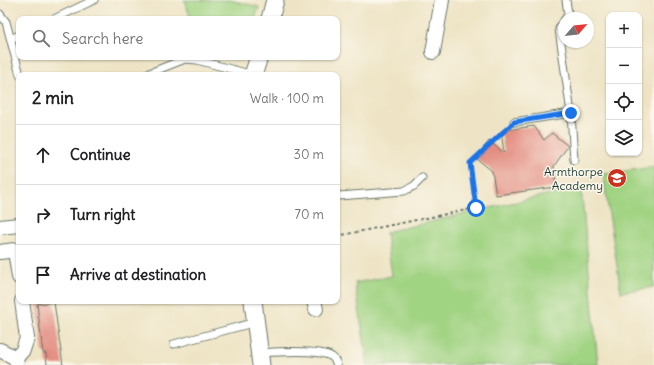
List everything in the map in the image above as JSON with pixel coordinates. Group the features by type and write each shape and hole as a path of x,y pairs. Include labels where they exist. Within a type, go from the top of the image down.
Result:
{"street":[{"path":"271,16 275,0"},
{"path":"433,52 442,0"},
{"path":"254,72 258,60"},
{"path":"0,227 16,225"},
{"path":"0,252 15,250 16,257"},
{"path":"0,350 16,362 23,350 27,338 22,304"},
{"path":"253,304 260,359"}],"lane":[{"path":"60,16 94,0"},
{"path":"566,0 568,12"},
{"path":"0,14 6,22 16,59"},
{"path":"11,39 16,36"},
{"path":"562,48 571,113 574,160"},
{"path":"16,60 19,72"},
{"path":"152,72 182,60"},
{"path":"197,60 242,72"},
{"path":"514,122 571,113"},
{"path":"340,196 404,191 414,186 422,178"},
{"path":"174,344 256,322"},
{"path":"260,359 289,350 328,355 336,361 337,365"}],"path":[{"path":"340,235 476,208 470,163 514,122"}],"green space":[{"path":"184,0 230,0 259,7 256,16 190,16"},
{"path":"654,167 654,287 621,292 603,174"},
{"path":"581,187 598,365 368,365 355,283 392,276 386,232"}],"building":[{"path":"534,126 544,140 552,133 568,146 554,166 556,187 496,195 492,171 476,158 489,141 504,153 501,131"},
{"path":"37,304 54,304 63,365 47,365 46,353 43,353"}],"place":[{"name":"Armthorpe Academy","path":"617,178"}],"route":[{"path":"476,208 470,163 514,122 571,113"}]}
